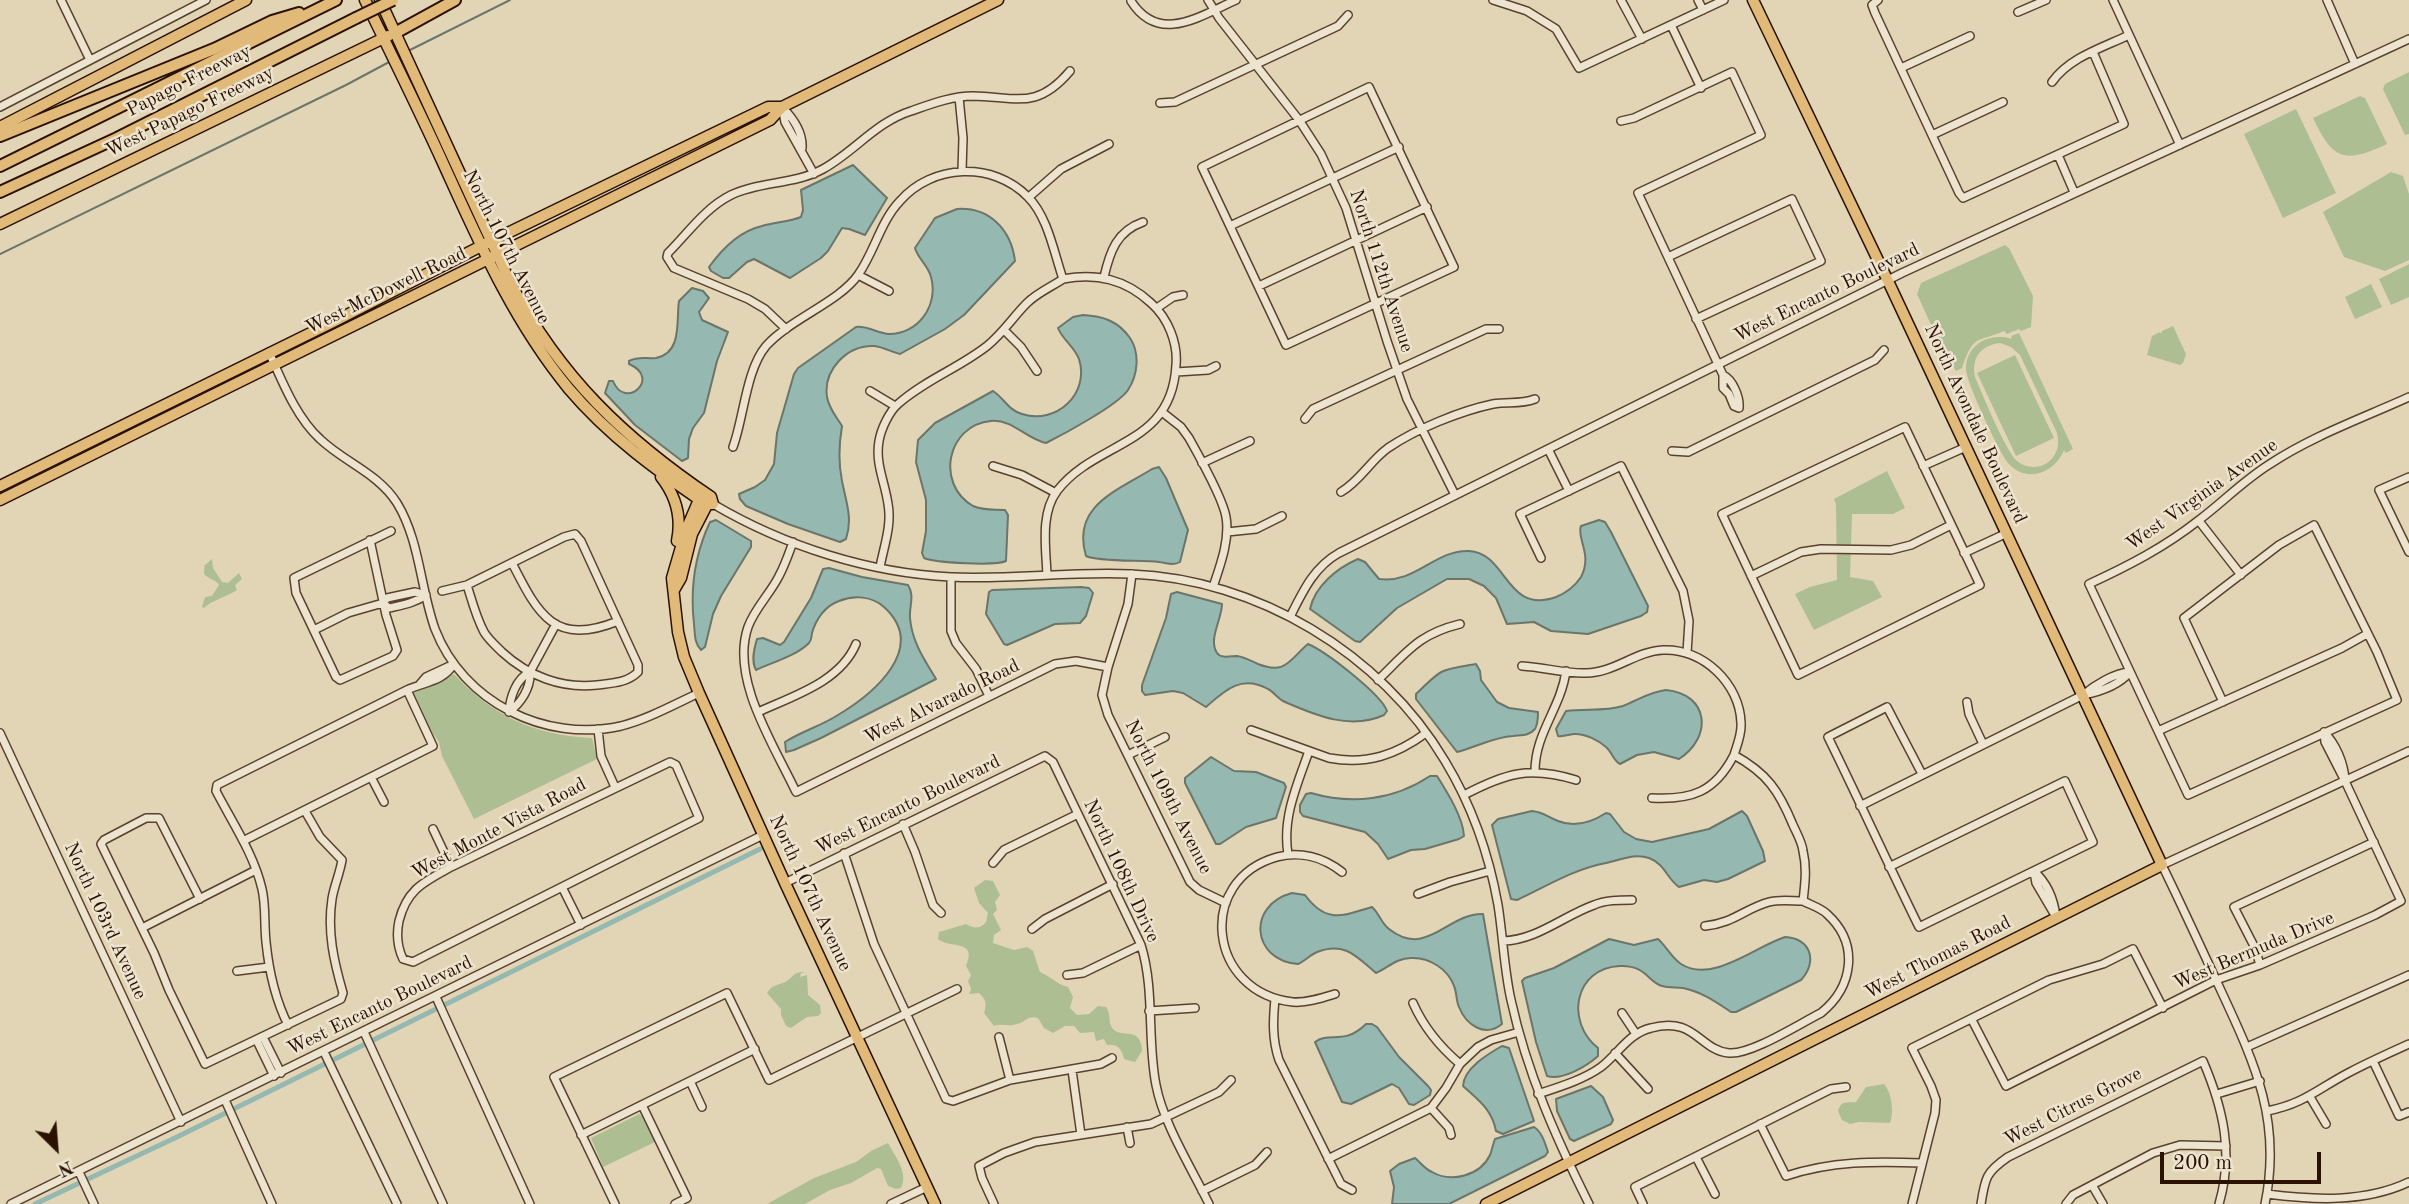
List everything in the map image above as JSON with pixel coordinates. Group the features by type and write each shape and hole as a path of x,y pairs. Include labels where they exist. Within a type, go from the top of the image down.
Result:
{"highway":[{"name":"Papago Freeway","path":"0,192 117,138 393,0"},
{"path":"395,33 455,0"},
{"path":"0,135 214,49 272,21 332,2"},
{"name":"Papago Freeway","path":"0,166 332,2"}],"main road":[{"path":"0,127 246,0"},
{"name":"North 107th Avenue","path":"365,0 438,151 487,243"},
{"name":"North 107th Avenue","path":"380,0 463,181 517,315 558,374 586,407 632,445 706,499"},
{"name":"West McDowell Road","path":"0,500 770,120 782,107 998,0"},
{"name":"North Avondale Boulevard","path":"1753,0 2162,865"},
{"name":"West Papago Freeway","path":"0,224 395,33"},
{"path":"412,96 417,98 441,142 447,146"},
{"name":"West McDowell Road","path":"0,486 487,243 768,107 782,107"},
{"path":"438,151 444,153 463,181"},
{"name":"North 107th Avenue","path":"632,445 648,464 706,499"},
{"path":"648,464 668,487 678,510 675,563"},
{"name":"North 107th Avenue","path":"706,499 675,563 672,578 678,632 684,657 785,883 935,1204"},
{"name":"North 107th Avenue","path":"674,591 681,578 692,534 706,499"},
{"name":"West Thomas Road","path":"1486,1204 2162,865"}],"street":[{"path":"61,0 90,60"},
{"path":"0,107 206,0"},
{"name":"North 112th Avenue","path":"1208,0 1299,120 1333,178 1346,208 1397,370 1455,495"},
{"path":"1131,1 1149,21 1166,25 1183,23 1236,0"},
{"path":"1493,0 1527,11 1556,29 1579,68 1724,0"},
{"path":"1621,0 1642,39"},
{"path":"1699,0 1703,10"},
{"path":"2018,12 2046,0"},
{"path":"2113,0 2180,145"},
{"path":"2327,0 2356,64"},
{"path":"1875,2 1901,68 1963,198 2124,124 2093,52"},
{"path":"1160,103 1175,102 1338,26 1348,15"},
{"path":"1671,25 1701,88"},
{"path":"2052,82 2073,60 2129,35"},
{"path":"1901,68 1970,36"},
{"name":"West Encanto Boulevard","path":"1290,617 1312,576 1330,558 1888,281 2074,192 2409,39"},
{"path":"786,329 765,309 748,299 674,268 667,257 698,220 731,195 814,174 897,116 959,97 1027,99 1046,93 1070,71"},
{"path":"1621,121 1634,118 1732,72 1761,135 1638,193 1723,375 1731,380 1734,406 1739,408 1747,424"},
{"path":"1369,86 1454,267 1286,345 1202,167 1299,120 1369,86"},
{"path":"959,97 963,138 962,171"},
{"path":"1932,135 2003,102"},
{"path":"782,107 792,118 803,140 802,148 814,174"},
{"path":"1029,197 1061,169 1109,144"},
{"path":"1230,226 1399,147"},
{"path":"2058,155 2074,192"},
{"path":"733,447 755,364 765,347 840,292 858,275 887,217 916,185 929,178 962,171 993,175 1029,197 1043,221 1063,279"},
{"path":"1668,257 1792,199 1821,261 1696,319"},
{"path":"1259,286 1427,207"},
{"path":"1104,277 1114,243 1131,226 1143,222"},
{"path":"858,275 889,291"},
{"path":"880,567 889,524 888,504 877,458 879,440 895,406 920,387 964,363 1005,331 1028,301 1063,279 1083,275 1104,277 1139,291 1157,308 1174,342 1177,354 1176,372 1162,412 1143,432 1083,469 1056,493 1046,518 1047,575"},
{"path":"1157,308 1172,297 1183,295"},
{"path":"1305,419 1313,409 1397,370 1486,329 1499,329"},
{"path":"1005,331 1021,347 1037,372"},
{"path":"1672,452 1688,452 1747,424 1875,360 1884,350"},
{"path":"270,352 298,410 317,437 374,478 397,504 413,538 437,633 454,664 477,689 509,712 534,722 557,728 598,729 638,720 699,693"},
{"path":"1176,372 1216,366"},
{"path":"870,391 895,406"},
{"name":"West Virginia Avenue","path":"2130,672 2089,584 2139,561 2199,521 2269,464 2409,397"},
{"path":"1341,492 1353,485 1367,466 1387,449 1423,431 1464,412 1496,403 1522,404 1535,399"},
{"path":"1162,412 1185,431 1225,511 1227,532 1213,587"},
{"path":"1905,427 1923,466 1980,585 1798,675 1722,514 1905,427"},
{"path":"1202,463 1251,441"},
{"path":"1923,466 1966,447"},
{"path":"1548,449 1569,491"},
{"path":"993,466 1022,475 1056,493"},
{"path":"1541,558 1520,514 1620,466 1683,591 1689,621 1687,653"},
{"path":"2408,552 2379,491 2409,477"},
{"path":"706,499 744,521 793,542 835,557 880,567 951,577 1132,573 1163,576 1213,587 1251,599 1290,617 1343,650 1403,704 1445,760 1464,795 1490,871 1498,906 1510,997 1519,1032 1538,1094 1589,1204"},
{"path":"1227,532 1256,528 1282,516"},
{"path":"2199,521 2241,575"},
{"path":"1751,576 1801,552 1821,549 1891,550 1911,545 1951,525"},
{"path":"1860,806 2123,673 2130,672 2188,795 2396,700 2378,652 2315,525 2278,545 2184,618 2223,702"},
{"path":"370,540 383,603 397,650 393,656 340,680 335,677 296,593 294,578 370,540 391,531"},
{"path":"1965,553 2007,533"},
{"path":"442,591 467,585 575,534 581,541 618,621 638,665 638,672 628,679 614,683 588,686 556,683 517,666 485,635 467,585"},
{"path":"793,542 779,576 749,624 745,638 744,672 758,712 834,674 850,657 856,643"},
{"path":"512,562 538,610 555,624 587,631 618,621"},
{"name":"North 109th Avenue","path":"1132,573 1128,604 1102,695 1108,715 1190,882 1205,894 1226,903"},
{"path":"951,577 951,631 956,643 976,669 989,696"},
{"path":"314,631 348,613 383,603 387,598 415,592 426,595"},
{"path":"401,595 403,605"},
{"path":"383,603 389,608 418,601 426,595"},
{"path":"509,712 518,705 530,680 530,672 555,624"},
{"path":"1378,680 1419,640 1440,629 1460,624"},
{"path":"2158,731 2342,648 2367,634"},
{"path":"1522,667 1586,674 1603,671 1645,654 1663,650 1687,653 1710,664 1733,694 1741,723 1734,755 1717,780 1688,797 1652,798"},
{"name":"West Alvarado Road","path":"758,712 796,792 1055,664 1076,661 1108,667"},
{"path":"288,1025 279,1007 269,967 264,901 256,870 216,791 217,785 420,684 426,677 454,664"},
{"path":"1535,771 1535,753 1542,733 1556,708 1566,671"},
{"path":"509,712 509,699 522,677 530,672"},
{"path":"516,688 524,693"},
{"path":"243,841 433,746 407,690"},
{"path":"1967,702 1969,714 1983,744"},
{"path":"1889,867 2065,781 2093,842 1919,927 1889,867 1828,737 1887,707 1922,774"},
{"path":"598,729 601,756 615,787"},
{"path":"1251,730 1342,761 1377,759 1393,754 1426,733"},
{"path":"2260,965 2255,948 2234,907 2374,842 2346,780 2325,742 2324,732"},
{"name":"North 103rd Avenue","path":"0,733 181,1122"},
{"path":"1128,755 1165,737"},
{"path":"1288,854 1285,838 1287,815 1309,751"},
{"name":"West Thomas Road","path":"2162,865 2409,751"},
{"path":"1734,755 1754,766 1768,779 1785,807 1803,849 1806,876 1803,901"},
{"name":"West Encanto Boulevard","path":"785,883 1045,756"},
{"name":"North 108th Drive","path":"1045,756 1052,762 1141,945 1147,975 1155,1084 1167,1118 1209,1204"},
{"name":"West Monte Vista Road","path":"670,762 676,765 699,818 413,962 403,959 398,950 397,938 401,909 418,887 451,867 615,787 670,762"},
{"path":"1464,795 1505,776 1535,771 1576,780"},
{"path":"371,778 384,802"},
{"path":"200,900 162,822 156,817 146,818 101,844 205,1064 343,997 331,948 330,917 332,897 342,860 320,837 305,811"},
{"path":"993,863 1004,850 1077,814"},
{"path":"902,824 915,852 933,905 941,913"},
{"path":"433,829 451,867"},
{"name":"West Encanto Boulevard","path":"11,1204 82,1178 225,1100 324,1052 366,1039 439,1003 581,925 763,835"},
{"name":"West Bermuda Drive","path":"1972,1020 2006,1086 2216,980 2260,965 2401,901 2374,842"},
{"path":"844,853 874,944 946,1099 953,1101 1010,1080 1101,1064 1112,1058"},
{"path":"1335,994 1296,1002 1262,994 1248,985 1231,963 1225,950 1222,931 1226,903 1238,881 1251,869 1268,860 1288,854 1327,860 1342,872"},
{"path":"2162,865 2247,1047 2260,1081 2267,1111 2270,1151 2265,1204"},
{"path":"142,928 256,870"},
{"path":"1418,894 1490,871"},
{"path":"2034,871 2042,879 2055,904 2056,917"},
{"path":"1032,929 1045,919 1113,884"},
{"path":"562,887 581,925"},
{"path":"1503,941 1536,934 1596,904 1632,900"},
{"path":"1538,1094 1580,1079 1601,1067 1636,1034 1649,1028 1665,1025 1682,1027 1720,1051 1746,1051 1821,1013 1842,990 1848,974 1849,957 1839,927 1825,912 1803,901 1779,900 1724,924 1704,926"},
{"path":"1067,975 1083,973 1141,945"},
{"path":"1912,1204 1936,1100 1912,1048 2049,980 2103,964 2133,949 2163,1008"},
{"path":"237,971 269,967"},
{"path":"2247,1047 2409,975"},
{"path":"615,1204 554,1077 727,993 769,1080 957,989"},
{"path":"1275,999 1274,1045 1341,1184 1352,1190"},
{"path":"439,1003 530,1204"},
{"path":"1413,1003 1426,1027 1446,1052 1460,1064"},
{"path":"1149,1011 1195,1008"},
{"path":"1622,1013 1636,1034"},
{"path":"1328,1159 1431,1108 1460,1064 1478,1047 1491,1040 1519,1032"},
{"path":"999,1037 1010,1080"},
{"path":"260,1039 277,1075"},
{"path":"366,1039 443,1204"},
{"path":"2267,1111 2286,1108 2310,1097 2348,1072 2409,1044"},
{"path":"581,1135 755,1049"},
{"path":"324,1052 397,1204"},
{"path":"1615,1053 1648,1089"},
{"name":"West Citrus Grove","path":"1981,1204 1991,1169 2008,1157 2203,1061 2217,1094"},
{"path":"2373,1061 2399,1116 2409,1112"},
{"path":"1072,1070 1081,1135"},
{"path":"994,1204 979,1166 1019,1147 1054,1138 1151,1124 1220,1092 1230,1080"},
{"path":"690,1081 702,1107"},
{"path":"2219,1204 2226,1146 2217,1094 2260,1081"},
{"path":"1643,1204 1635,1187 1831,1089 1846,1087"},
{"path":"2310,1097 2326,1124"},
{"path":"225,1100 272,1204"},
{"path":"642,1105 687,1198 675,1204"},
{"path":"1431,1108 1450,1128 1451,1135"},
{"path":"1760,1124 1786,1176 1808,1168 1852,1163 1922,1163"},
{"path":"1127,1128 1130,1143"},
{"path":"2066,1204 2073,1195 2143,1157 2169,1148 2199,1144 2226,1146"},
{"path":"1202,1191 1255,1166 1267,1152"},
{"path":"1696,1157 1715,1194"},
{"path":"82,1178 93,1204"},
{"path":"2267,1194 2357,1201 2409,1182"},
{"path":"2092,1185 2104,1204"},
{"path":"891,1204 927,1187"}],"green space":[{"path":"2409,72 2409,134 2405,135 2383,89 2385,84"},
{"path":"2360,96 2365,98 2387,144 2360,154 2341,154 2327,143 2313,118"},
{"path":"2296,109 2336,193 2283,218 2244,134"},
{"path":"2391,172 2403,176 2409,194 2409,260 2385,271 2344,257 2323,212"},
{"path":"2005,245 2033,296 2031,327 2007,334 2004,331 1977,341 1970,349 1962,368 1956,371 1942,349 1917,294 1921,283"},
{"path":"2409,264 2409,297 2391,305 2379,279"},
{"path":"2371,284 2382,307 2355,319 2345,297"},
{"path":"2173,326 2186,354 2180,365 2147,355 2152,336"},
{"path":"2019,333 2073,449 2066,453 2064,450 2054,465 2039,473 2023,473 2008,463 1984,417 1967,376 1967,360 1975,347 1988,339 2012,339 2011,336","holes":["2000,343 2011,347 2020,355 2057,433 2058,446 2055,454 2040,466 2024,465 2012,455 1994,422 1975,377 1976,358 1983,350"]},
{"path":"2015,355 2054,438 2016,456 1977,373"},
{"path":"1887,471 1905,508 1893,514 1852,514 1850,577 1873,581 1882,597 1814,630 1795,594 1837,580 1834,499"},
{"path":"212,559 213,568 222,582 228,583 239,573 242,579 235,585 237,590 204,608 205,597 212,596 219,585 204,573 204,566"},
{"path":"454,674 484,702 516,721 552,733 592,738 597,759 474,819 414,693"},
{"path":"985,880 993,881 1000,895 995,902 997,910 993,914 1001,930 994,935 993,943 1014,950 1027,947 1033,951 1040,972 1068,987 1073,997 1070,1008 1077,1015 1089,1014 1098,1006 1106,1007 1113,1029 1135,1035 1141,1043 1142,1051 1135,1062 1124,1059 1119,1048 1107,1045 1104,1039 1096,1041 1094,1032 1080,1033 1074,1026 1065,1026 1053,1033 1034,1017 1014,1025 994,1026 984,1013 986,1004 983,997 979,993 969,994 971,989 968,981 971,975 966,966 969,957 966,948 938,939 939,932 966,924 979,927 986,922 988,913 979,903 974,888"},
{"path":"802,972 805,973 801,973 800,977 807,975 808,995 820,1005 821,1013 807,1017 791,1028 786,1026 781,1009 767,993 774,986"},
{"path":"1884,1084 1892,1103 1890,1123 1850,1124 1842,1120 1838,1111 1841,1105 1856,1102 1866,1087"},
{"path":"639,1114 655,1142 603,1167 591,1138"},
{"path":"888,1143 902,1171 901,1188 888,1186 881,1169 877,1168 805,1204 767,1204 814,1178 856,1162"}],"water":[{"path":"853,165 887,198 865,235 842,228 821,258 790,278 754,259 729,278 723,278 711,271 709,267 720,254 746,232 801,217 801,190"},
{"path":"957,209 979,212 996,222 1009,239 1015,261 964,315 945,329 900,354 874,346 855,350 839,361 833,369 827,397 842,426 839,460 849,517 846,539 840,542 746,506 739,494 765,480 774,464 777,433 798,368 856,327 888,334 899,333 917,324 929,308 933,288 930,273 915,248 935,218"},
{"path":"692,288 703,291 709,298 699,312 702,320 728,332 717,361 704,413 689,439 688,458 682,461 635,425 605,393 609,381 613,381 618,389 625,393 638,389 642,377 629,361 656,358 671,350 676,334 679,301"},
{"path":"1083,315 1110,320 1130,338 1135,350 1136,364 1134,378 1128,390 1102,411 1046,443 999,421 976,425 964,433 951,457 950,470 954,484 961,496 973,506 1005,510 1008,515 1006,561 966,563 924,558 922,553 926,531 926,500 916,462 918,440 935,423 993,391 1013,410 1022,414 1047,415 1058,411 1075,395 1081,372 1077,354 1058,328 1073,317"},
{"path":"1159,467 1188,530 1180,562 1170,564 1086,556 1083,539 1085,524 1091,512 1112,493"},
{"path":"716,520 751,541 751,547 721,596 713,614 705,647 701,650 695,634 693,585 705,534 710,522"},
{"path":"1599,520 1605,522 1611,532 1648,606 1647,612 1641,616 1588,634 1551,631 1534,622 1507,624 1496,598 1484,586 1469,579 1447,579 1397,608 1360,642 1310,609 1322,585 1342,567 1358,559 1365,562 1379,579 1392,579 1404,577 1445,556 1469,551 1482,554 1492,562 1516,591 1526,598 1539,600 1556,597 1576,583 1584,569 1581,526"},
{"path":"823,569 908,585 911,593 910,618 913,635 936,679 821,738 786,752 785,742 832,719 866,695 891,668 898,654 901,638 896,623 884,607 868,599 851,598 834,603 825,610 816,623 810,642 804,648 756,670 753,659 757,639 763,638 780,645 784,642 811,598"},
{"path":"1089,588 1093,593 1086,616 1080,623 1055,624 1007,645 986,614 989,592 992,590"},
{"path":"1177,592 1222,604 1214,642 1219,655 1240,657 1275,668 1286,664 1308,644 1352,674 1375,694 1387,711 1384,715 1359,721 1334,719 1297,707 1283,701 1268,689 1249,683 1226,690 1206,707 1183,693 1173,691 1145,695 1142,685 1166,618 1171,594"},
{"path":"1476,664 1481,680 1497,702 1509,708 1538,712 1537,723 1535,729 1528,734 1499,738 1457,752 1416,699 1416,694 1442,672"},
{"path":"1666,690 1691,699 1701,718 1697,740 1679,759 1654,752 1637,755 1620,764 1606,747 1592,738 1575,734 1558,736 1556,729 1566,711 1616,708"},
{"path":"1211,757 1234,771 1256,772 1284,783 1286,787 1276,818 1246,827 1216,844 1185,783 1185,778"},
{"path":"1430,776 1437,776 1458,813 1464,836 1459,839 1425,849 1411,850 1388,859 1378,844 1365,832 1303,816 1300,812 1300,805 1306,794 1342,799 1372,798 1402,790"},
{"path":"1532,811 1571,824 1610,814 1624,832 1636,839 1652,842 1709,829 1742,811 1747,816 1765,861 1728,879 1717,882 1704,880 1679,887 1654,861 1633,857 1583,869 1517,900 1511,899 1492,825 1498,819"},
{"path":"1292,893 1305,895 1321,911 1328,914 1344,915 1372,907 1389,929 1402,937 1415,939 1426,937 1458,920 1483,914 1502,1024 1483,1030 1471,1024 1459,1007 1454,986 1447,974 1437,965 1418,958 1401,960 1376,973 1350,952 1335,948 1317,952 1298,964 1282,960 1271,953 1260,932 1267,909 1277,899"},
{"path":"1785,937 1794,938 1806,946 1810,959 1806,973 1801,980 1736,1012 1731,1012 1696,992 1657,984 1636,968 1620,966 1604,969 1584,986 1578,1011 1588,1037 1598,1048 1598,1056 1567,1075 1547,1076 1522,981 1525,978 1554,968 1609,939 1634,945 1658,939 1681,964 1706,970 1733,962"},
{"path":"1366,1024 1377,1027 1399,1057 1428,1086 1430,1095 1414,1105 1409,1104 1399,1088 1392,1084 1351,1104 1342,1102 1315,1042 1351,1035"},
{"path":"1502,1046 1509,1048 1534,1121 1503,1134 1496,1131 1488,1111 1463,1086 1464,1079 1472,1068"},
{"path":"1591,1086 1603,1097 1613,1120 1611,1124 1574,1141 1570,1139 1557,1111 1556,1099"},
{"path":"1534,1127 1544,1141 1548,1152 1545,1156 1449,1204 1392,1204 1394,1187 1390,1171 1399,1164 1415,1158 1427,1169 1440,1175 1464,1176 1485,1162 1495,1139"}],"waterway":[{"path":"408,51 510,0"},
{"path":"0,254 391,61"},
{"path":"35,1204 177,1137 760,849"}]}
